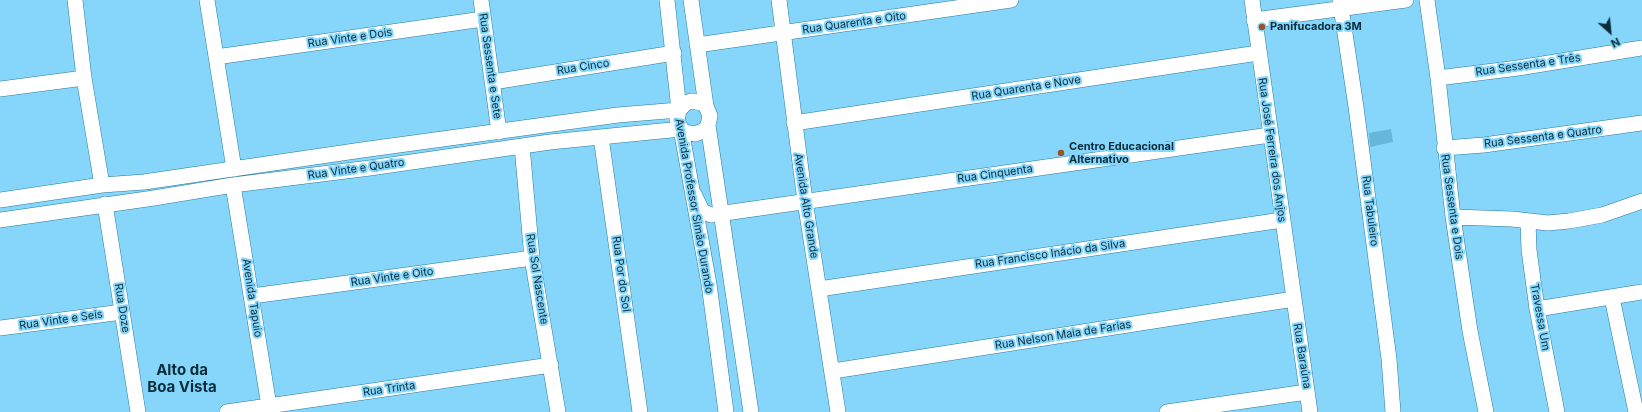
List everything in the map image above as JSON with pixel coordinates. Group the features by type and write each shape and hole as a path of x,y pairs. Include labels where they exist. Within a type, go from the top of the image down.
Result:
{"street":[{"path":"75,0 84,78 102,185"},
{"path":"207,0 234,169"},
{"name":"Rua Sessenta e Sete","path":"481,0 499,132"},
{"name":"Avenida Professor Simão Durando","path":"667,0 674,53 679,110 677,120 681,129 694,194 709,284 726,412"},
{"name":"Avenida Professor Simão Durando","path":"691,0 706,106 710,116 708,126 751,412"},
{"name":"Avenida Alto Grande","path":"778,0 805,201 833,371 838,412"},
{"name":"Rua Quarenta e Oito","path":"697,45 1011,0"},
{"name":"Rua José Ferreira dos Anjos","path":"1252,0 1258,53 1294,299"},
{"path":"1254,20 1341,5 1406,0"},
{"name":"Rua Sessenta e Dois","path":"1427,0 1438,78 1444,148 1453,218 1470,331 1486,412"},
{"name":"Rua Tabuleiro","path":"1341,5 1389,359 1393,412"},
{"name":"Rua Vinte e Dois","path":"216,56 483,19"},
{"name":"Rua Sessenta e Três","path":"1438,78 1518,68 1642,48"},
{"name":"Rua Cinco","path":"493,82 674,53"},
{"name":"Rua Quarenta e Nove","path":"794,123 1258,53"},
{"path":"0,89 84,78"},
{"name":"Rua Vinte e Quatro","path":"0,200 102,185 144,182 618,116 679,110 686,102 692,101 702,103 706,106"},
{"path":"618,116 621,135"},
{"name":"Rua Sessenta e Quatro","path":"1444,148 1601,130 1642,123"},
{"name":"Rua Vinte e Quatro","path":"0,220 233,185 522,146 681,129 685,132 696,134 708,126"},
{"name":"Rua Cinquenta","path":"694,194 698,205 706,213 711,215 1270,135"},
{"name":"Rua Por do Sol","path":"601,137 640,412"},
{"name":"Rua Sol Nascente","path":"522,146 532,258 558,412"},
{"path":"256,166 259,182"},
{"name":"Avenida Tapuio","path":"233,185 270,409"},
{"path":"1453,218 1548,223 1585,219 1602,215 1642,201"},
{"name":"Rua Doze","path":"104,204 138,412"},
{"name":"Rua Francisco Inácio da Silva","path":"819,289 1282,220"},
{"name":"Travessa Um","path":"1528,221 1529,250 1537,309 1557,412"},
{"name":"Rua Vinte e Oito","path":"252,296 532,258"},
{"path":"1537,309 1642,292"},
{"path":"1612,298 1636,412"},
{"name":"Rua Nelson Maia de Farias","path":"833,371 1294,299"},
{"name":"Rua Baraúna","path":"1294,299 1310,412"},
{"name":"Rua Vinte e Seis","path":"0,328 122,312"},
{"name":"Rua Trinta","path":"227,412 270,409 551,365"},
{"path":"1167,412 1308,392"}],"building":[{"path":"1391,129 1393,142 1370,147 1369,133"}],"place":[{"name":"Panifucadora 3M","path":"1262,27"},
{"name":"Centro Educacional Alternativo","path":"1061,153"}],"district":[{"name":"Alto da Boa Vista","path":"182,378"}]}
